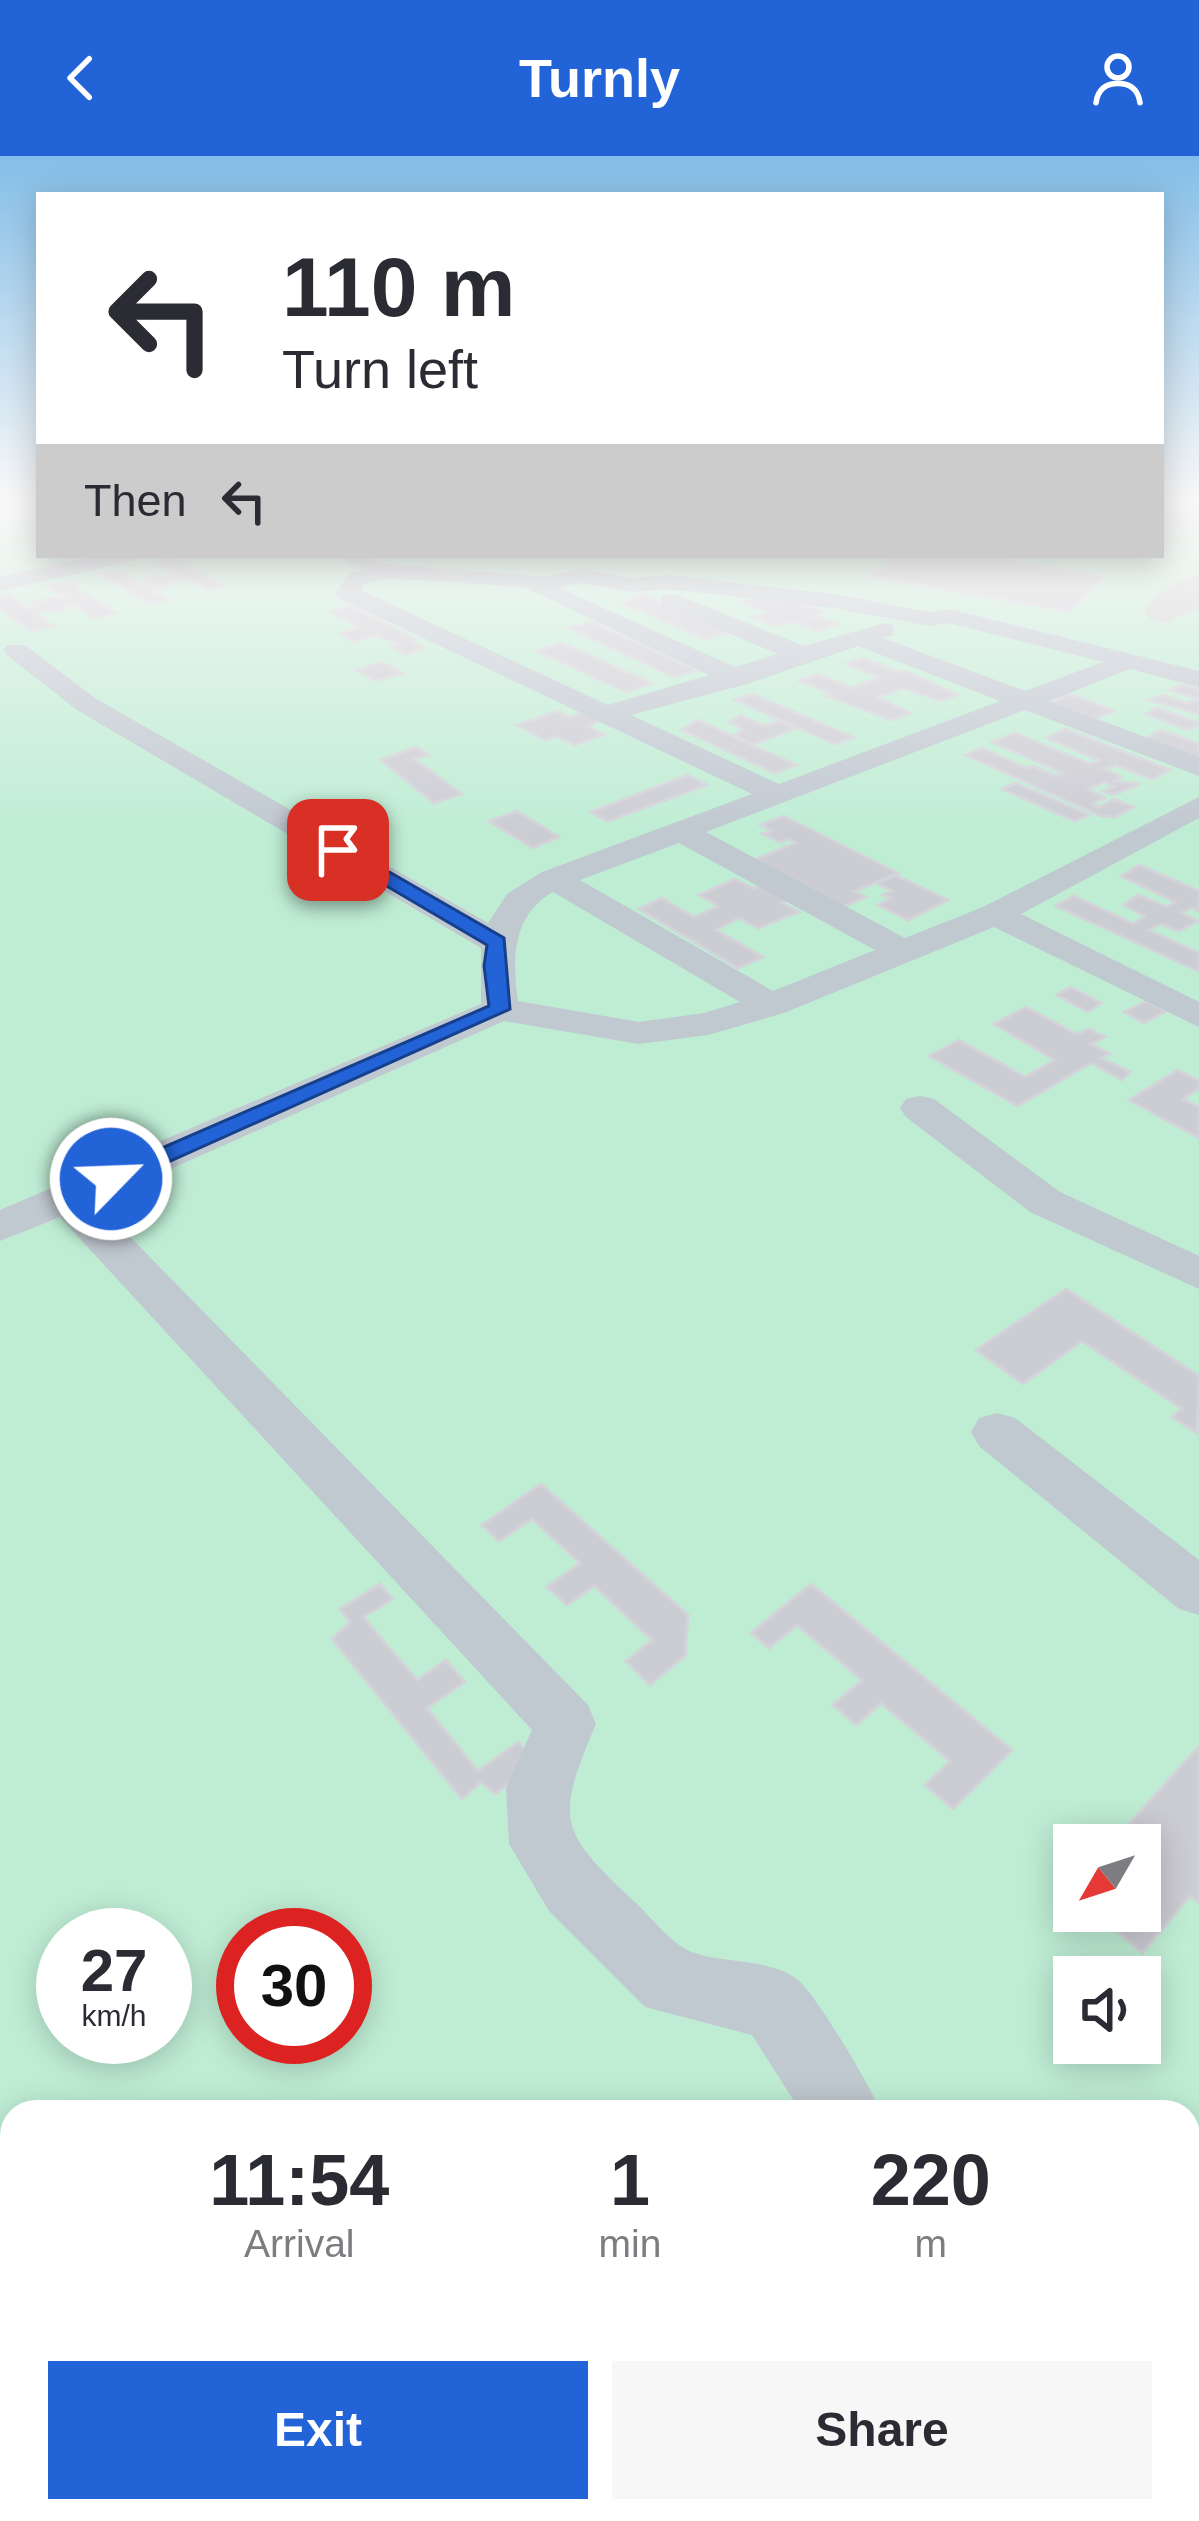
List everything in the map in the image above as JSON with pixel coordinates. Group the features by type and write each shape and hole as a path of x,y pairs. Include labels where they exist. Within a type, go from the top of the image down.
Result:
{"street":[{"path":"387,611 775,794"},
{"path":"583,611 738,678"},
{"path":"696,611 803,656"},
{"path":"886,611 930,620"},
{"path":"610,713 738,678 857,637 949,616 1199,679"},
{"path":"857,637 1199,767"},
{"path":"16,650 86,704 497,943"},
{"path":"500,1009 494,966 501,922 532,887 1018,699 1132,660"},
{"path":"0,1227 500,1009 639,1033 708,1024 771,1005 995,914 1199,806"},
{"path":"679,830 901,950"},
{"path":"554,879 771,1005"},
{"path":"995,914 1199,1016"},
{"path":"920,1108 1045,1202 1199,1274"},
{"path":"68,1198 566,1724 537,1788 541,1844 572,1888 670,1982 773,2005 836,2100"},
{"path":"997,1432 1199,1592"}],"green space":[{"path":"0,611 1199,611 1199,2100 0,2100"}],"building":[{"path":"3,611 48,611 34,613 54,626 32,631"},
{"path":"84,611 116,613 94,618"},
{"path":"362,611 417,639 412,641 424,648 406,654 391,646 398,644 375,635 353,641 341,633 360,627 330,612"},
{"path":"642,611 683,611 730,631 705,639"},
{"path":"825,611 814,616 837,624 817,631 791,621 776,626 753,617 769,612"},
{"path":"591,622 697,670 674,677 569,628"},
{"path":"562,643 651,683 627,692 537,651"},
{"path":"863,658 898,672 905,670 957,695 941,701 903,688 877,697 910,713 891,720 800,681 818,674 851,688 881,678 846,664"},
{"path":"382,662 403,673 376,681 356,670"},
{"path":"1185,684 1199,689 1199,714 1149,700 1163,695 1187,703 1197,699 1170,690"},
{"path":"752,694 853,737 835,744 735,700"},
{"path":"1069,694 1114,711 1094,719 1051,703"},
{"path":"1158,708 1199,725 1188,730 1146,714"},
{"path":"558,711 570,718 583,712 601,720 587,726 604,734 574,745 557,736 545,740 517,725"},
{"path":"741,716 765,726 778,721 796,728 753,744 734,735 744,730 729,722"},
{"path":"698,720 796,765 775,773 682,730"},
{"path":"1065,729 1170,770 1152,779 1116,765 1105,769 1121,777 1114,781 1140,784 1113,795 1103,791 1114,787 1105,782 1088,789 1105,798 1092,804 1099,807 1114,799 1134,807 1115,817 1101,816 966,755 982,748 1026,768 1033,766 1056,776 1063,773 992,742 1015,733 1090,764 1099,760 1047,738"},
{"path":"1161,730 1199,744 1199,764 1140,742"},
{"path":"417,747 428,755 414,759 462,794 434,803 381,760"},
{"path":"688,775 707,785 608,821 591,812"},
{"path":"1016,783 1089,815 1075,821 1002,789"},
{"path":"517,811 559,837 533,848 489,821"},
{"path":"784,816 898,873 855,891 866,897 840,908 751,861 796,843 763,834 772,831 761,825"},
{"path":"1139,865 1199,891 1199,911 1192,908 1181,913 1198,921 1179,931 1161,924 1149,930 1199,953 1198,971 1056,906 1074,896 1134,924 1144,916 1124,905 1138,895 1167,907 1175,902 1121,876"},
{"path":"895,875 948,900 908,920 878,905 891,898 883,895 892,891 877,883"},
{"path":"735,879 790,899 782,903 799,912 758,928 739,918 716,930 763,957 738,968 639,909 662,898 694,917 718,906 699,895"},
{"path":"1071,987 1101,1003 1088,1012 1057,995"},
{"path":"1147,1001 1166,1011 1144,1023 1124,1012"},
{"path":"1026,1007 1076,1034 1089,1029 1105,1037 1091,1044 1110,1054 1101,1058 1130,1072 1122,1080 1091,1063 1018,1106 929,1056 959,1040 1025,1077 1055,1060 994,1024"},
{"path":"1178,1070 1199,1081 1199,1088 1183,1099 1199,1107 1199,1138 1129,1100"},
{"path":"1066,1289 1199,1376 1197,1433 1172,1417 1182,1409 1082,1341 1023,1384 976,1350"},
{"path":"541,1484 688,1615 685,1656 650,1685 626,1661 652,1640 594,1586 567,1605 547,1587 580,1563 532,1519 499,1541 482,1525"},
{"path":"380,1584 393,1599 363,1617 417,1680 446,1660 465,1682 427,1708 478,1771 518,1742 537,1763 495,1794 481,1782 462,1799 332,1639 350,1622 340,1609"},
{"path":"811,1584 1012,1750 953,1809 925,1785 950,1761 881,1703 856,1725 833,1705 862,1680 797,1625 769,1648 751,1633"},
{"path":"1199,1746 1199,1903 1190,1896 1161,1930 1161,1824 1129,1824"},
{"path":"1118,1932 1160,1932 1142,1953"}],"route":[{"path":"111,1179 500,1009 494,966 497,943 338,850"}]}
